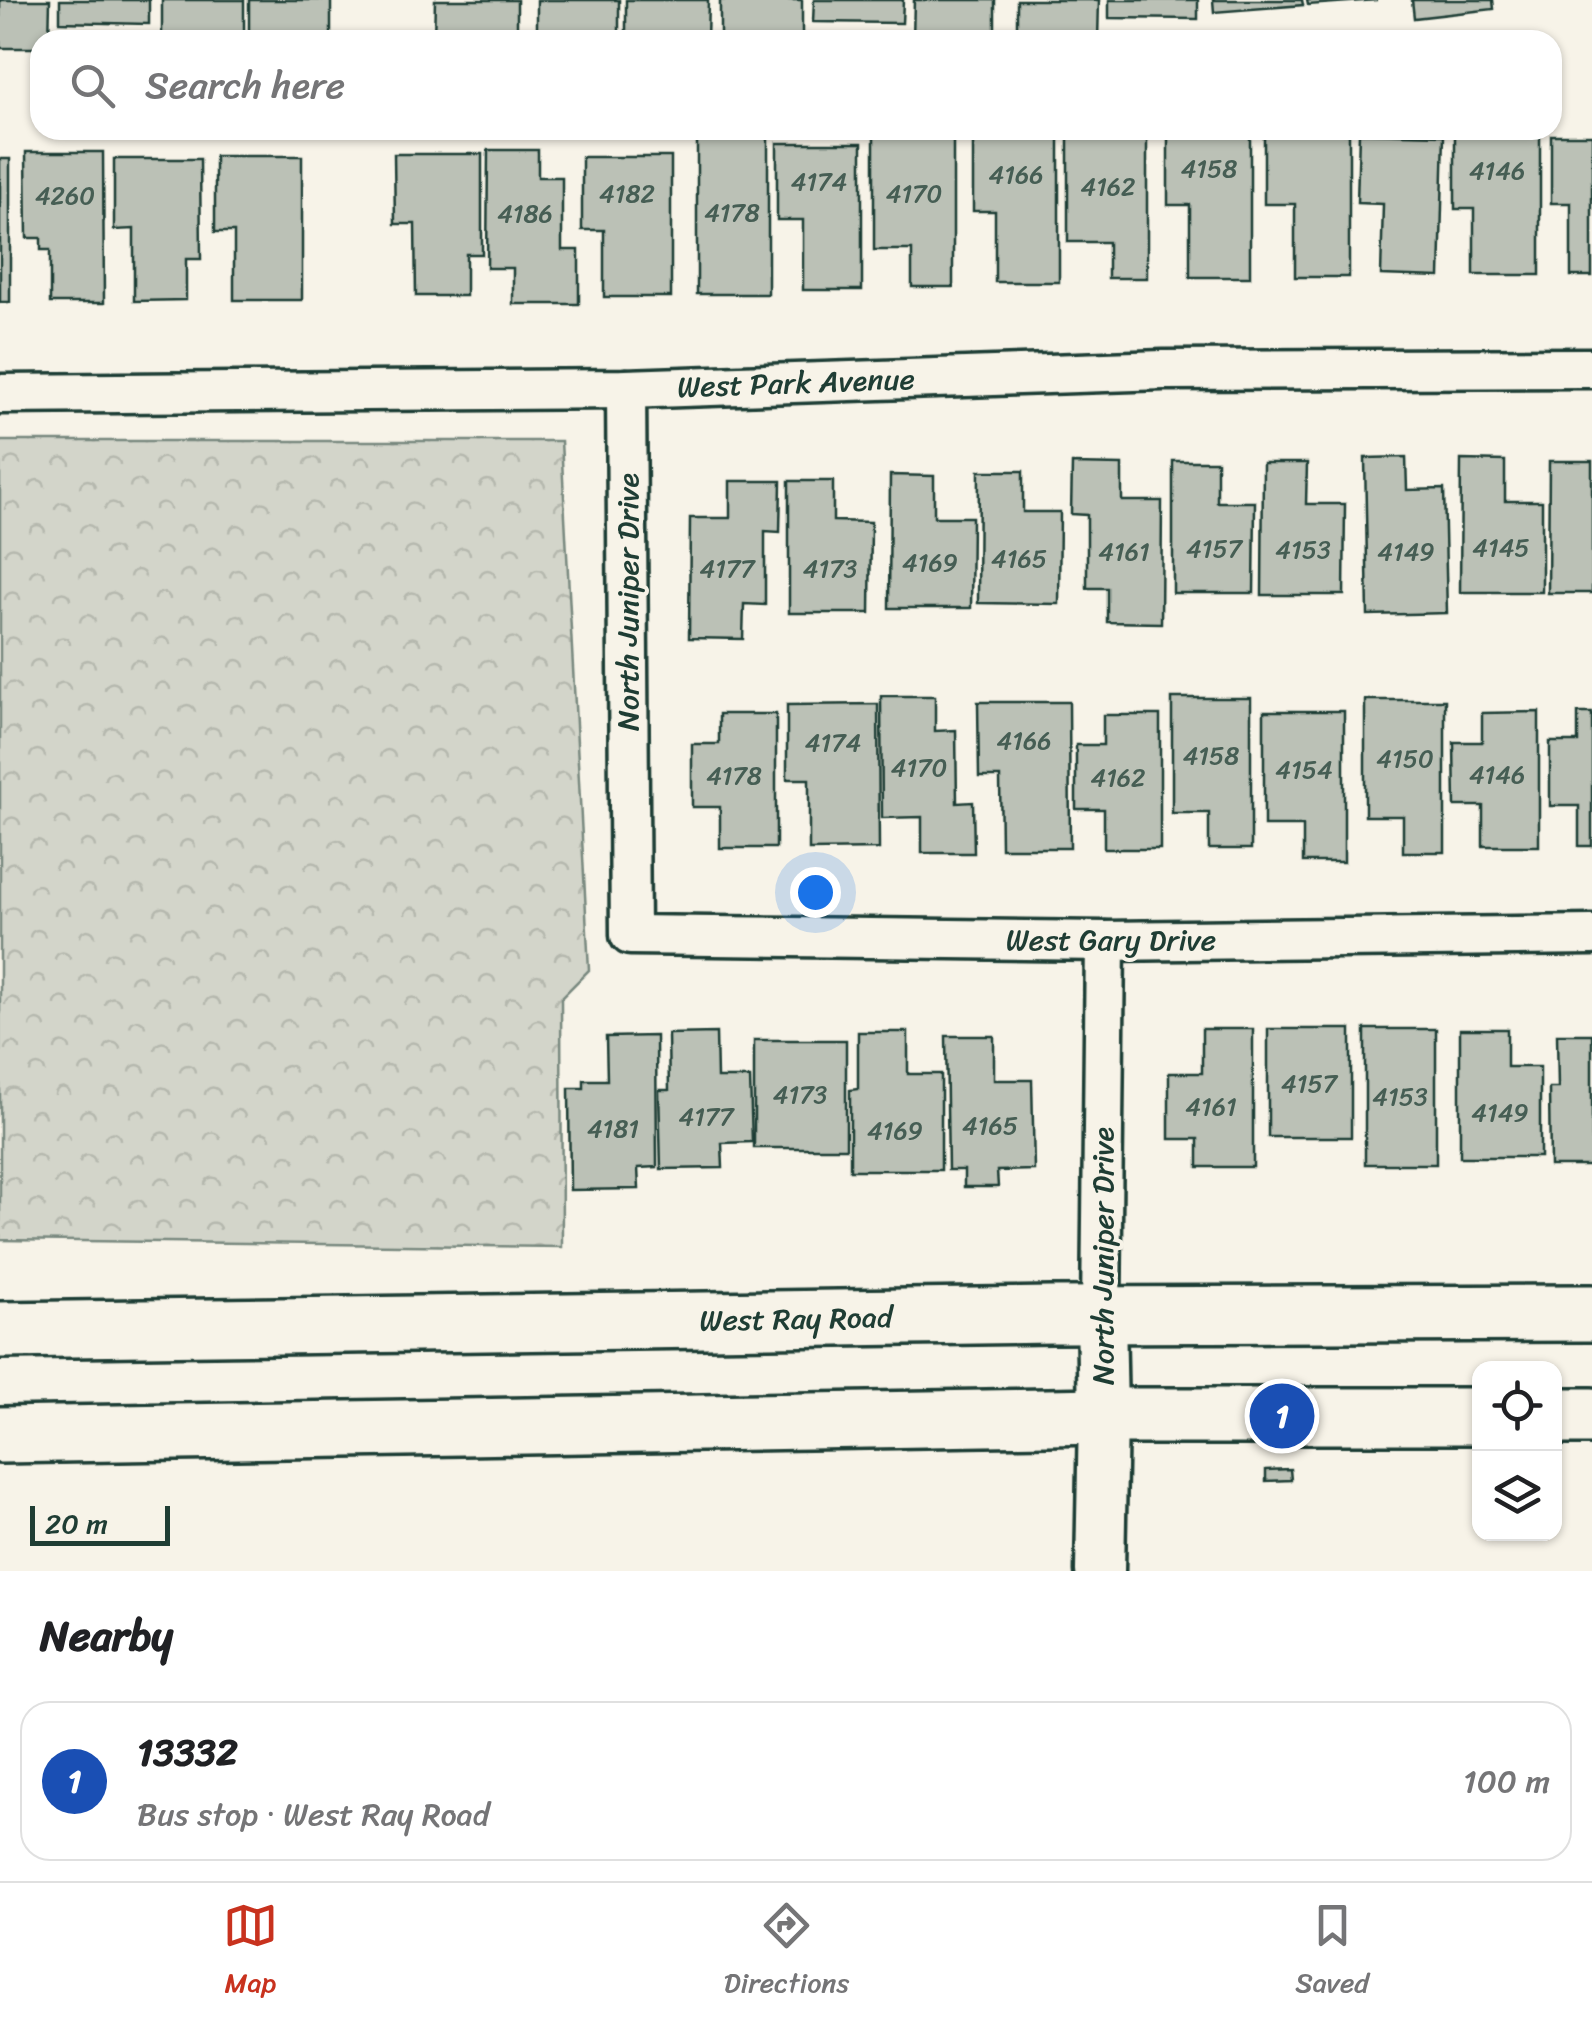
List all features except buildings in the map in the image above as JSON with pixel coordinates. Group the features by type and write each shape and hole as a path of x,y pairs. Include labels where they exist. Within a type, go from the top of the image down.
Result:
{"main road":[{"name":"West Ray Road","path":"0,1330 1101,1315 1592,1313"},
{"path":"0,1435 1103,1416 1472,1416"},
{"path":"1562,1416 1592,1416"}],"street":[{"name":"West Park Avenue","path":"0,394 626,389 1163,370 1592,368"},
{"name":"North Juniper Drive","path":"626,389 630,935"},
{"name":"West Gary Drive","path":"630,935 1105,941 1592,935"},
{"name":"North Juniper Drive","path":"1100,1571 1105,941"}],"green space":[{"path":"0,441 561,441 589,970 561,998 562,1247 0,1240"}],"place":[{"name":"13332","path":"1282,1416"}]}
